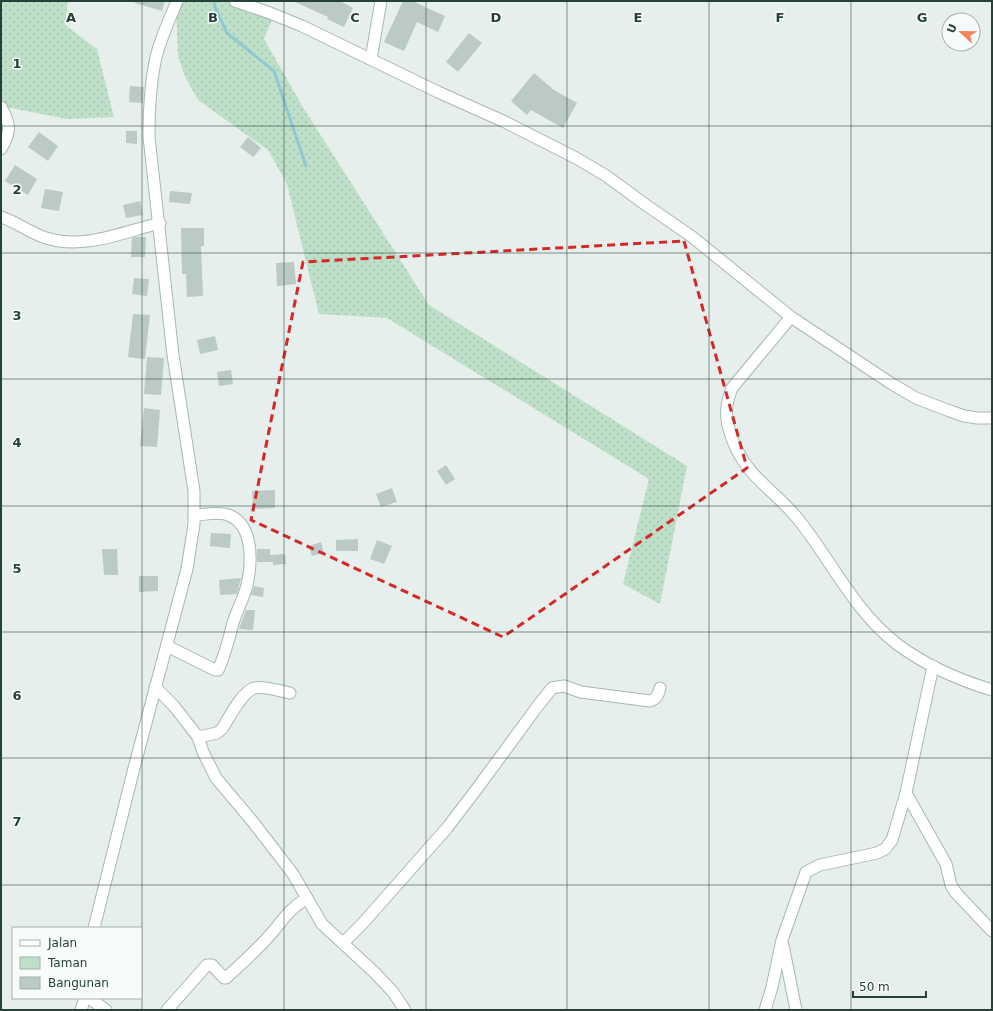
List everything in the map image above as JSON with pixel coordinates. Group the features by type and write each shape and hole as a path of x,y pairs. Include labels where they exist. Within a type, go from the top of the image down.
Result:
{"street":[{"path":"94,927 155,687 187,569 192,539 194,491 173,355 163,275 160,222 150,143 150,96 155,61 161,39 176,1"},
{"path":"235,1 270,13 503,121 605,175 691,236 791,317 892,384 916,398 964,416 992,418"},
{"path":"371,59 381,1"},
{"path":"1,107 5,114 9,128 7,138 1,149"},
{"path":"1,217 47,238 87,242 160,222"},
{"path":"791,317 732,388 727,402 726,413 730,433 735,445 745,463 755,476 789,509 808,531 842,582 871,620 897,644 933,666 966,681 992,690"},
{"path":"167,646 215,670 218,670 247,585 250,561 249,545 244,527 239,522 221,513 194,515"},
{"path":"765,1010 772,987 782,940 806,872 820,865 877,853 885,849 892,840 906,793 933,666"},
{"path":"343,943 363,923 447,828 552,688 564,686 581,692 650,701 654,700 658,696 660,688"},
{"path":"155,687 174,706 198,737 203,752 216,778 253,822 293,874 322,924 393,992 406,1010"},
{"path":"198,737 217,733 222,730 243,696 254,688 290,693"},
{"path":"906,793 946,864 951,885 956,893 992,931"},
{"path":"167,1010 207,965 212,965 224,978 226,978 271,935 295,906 307,898"},
{"path":"782,940 796,1010"},
{"path":"81,1010 85,999"},
{"path":"90,999 106,1010"}],"highlighted area":[{"path":"684,241 747,468 503,637 251,520 303,262"}],"green space":[{"path":"1,1 68,1 65,25 97,49 114,117 67,119 1,106"},
{"path":"178,1 243,1 275,12 264,39 304,109 429,305 687,466 660,604 623,584 649,479 387,318 319,314 287,184 268,150 198,100 185,77 178,56 176,7"}],"building":[{"path":"135,1 165,1 162,11 135,3"},
{"path":"293,1 340,1 353,8 344,27 327,19 328,17"},
{"path":"403,1 412,1 445,16 438,32 417,22 404,51 384,42"},
{"path":"469,33 482,43 458,72 446,62"},
{"path":"534,73 554,90 577,103 563,128 531,110 527,115 511,101"},
{"path":"130,86 144,87 143,103 129,102"},
{"path":"126,131 137,131 137,144 126,143"},
{"path":"39,132 58,146 48,161 28,147"},
{"path":"248,137 261,148 253,157 240,147"},
{"path":"15,165 37,179 28,195 5,181"},
{"path":"45,189 63,192 59,211 41,208"},
{"path":"170,191 192,193 190,204 169,202"},
{"path":"140,201 143,215 126,218 123,205"},
{"path":"181,228 204,228 204,246 201,246 203,296 187,297 186,274 182,274"},
{"path":"146,237 145,257 131,257 132,238"},
{"path":"294,262 296,284 277,286 276,263"},
{"path":"134,278 149,279 147,296 132,294"},
{"path":"133,314 150,315 145,359 128,357"},
{"path":"215,336 218,350 200,354 197,340"},
{"path":"147,357 164,358 161,395 144,394"},
{"path":"231,370 233,384 219,386 217,372"},
{"path":"144,408 160,410 157,447 140,446"},
{"path":"446,465 455,479 446,485 437,471"},
{"path":"392,488 397,502 381,507 376,494"},
{"path":"275,490 275,508 253,509 252,491"},
{"path":"211,533 231,534 230,548 210,546"},
{"path":"358,539 358,551 336,551 336,540"},
{"path":"377,540 392,546 384,564 370,559"},
{"path":"321,542 324,553 312,556 309,546"},
{"path":"102,549 117,549 118,575 104,575"},
{"path":"257,549 270,549 270,555 285,554 286,564 273,565 273,562 257,562"},
{"path":"139,576 158,576 158,591 139,592"},
{"path":"241,578 237,594 220,595 219,580"},
{"path":"254,586 264,588 263,597 251,595"},
{"path":"246,610 255,610 253,630 239,629"}],"waterway":[{"path":"215,1 214,5 227,33 274,71 306,166"}]}
